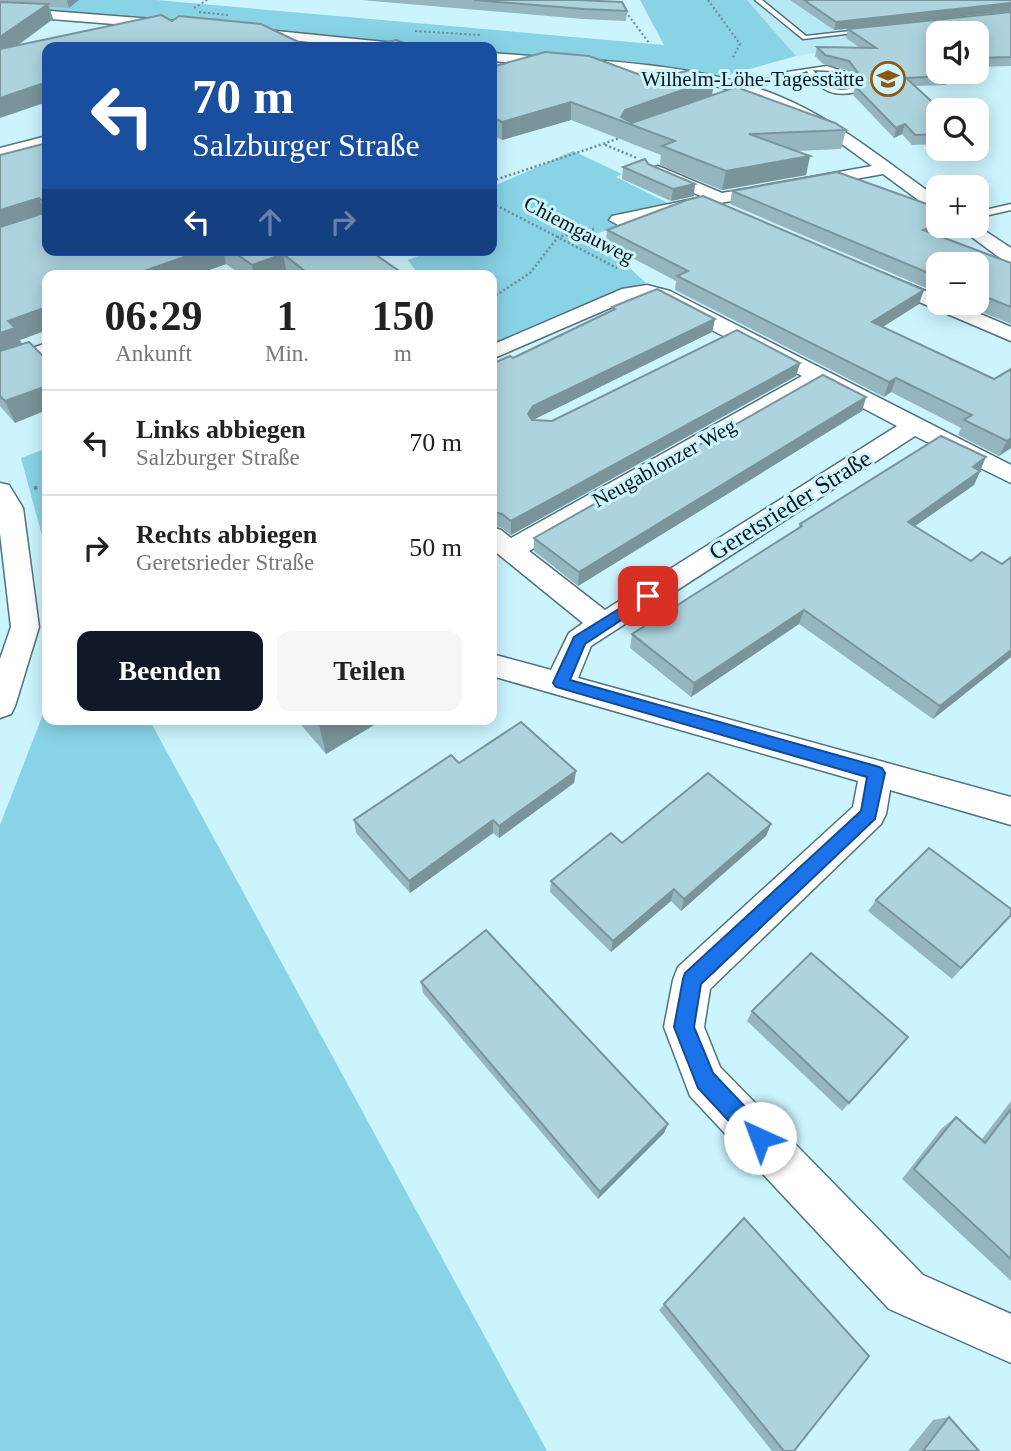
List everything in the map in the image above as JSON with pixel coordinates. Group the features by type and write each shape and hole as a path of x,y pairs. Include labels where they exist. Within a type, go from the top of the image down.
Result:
{"street":[{"path":"0,10 197,27"},
{"path":"235,31 345,42"},
{"path":"497,58 659,74 741,89 801,112 926,198"},
{"path":"721,102 741,89"},
{"path":"0,153 42,142"},
{"path":"618,219 718,204 885,169"},
{"path":"654,170 718,204"},
{"path":"983,238 1011,257"},
{"path":"870,274 1011,335"},
{"path":"497,351 629,293 647,291 663,295 1011,475"},
{"path":"710,344 734,332"},
{"path":"0,366 42,351"},
{"name":"Neugablonzer Weg","path":"501,543 818,376"},
{"name":"Geretsrieder Straße","path":"561,683 579,640 914,426"},
{"path":"0,491 10,508 36,625 0,706"},
{"path":"501,543 603,624"},
{"path":"497,666 1011,811"},
{"path":"876,773 869,814 692,979 684,1027 705,1081 906,1292 1011,1339"}],"lane":[{"path":"758,0 805,38 874,30"},
{"path":"741,89 809,69 825,67 841,71 857,89 843,92 821,88 809,69"},
{"path":"989,212 1011,208"}],"path":[{"path":"708,0 740,44 732,60 725,65 725,71 741,89"},
{"path":"621,5 649,43"},
{"path":"189,11 238,16"},
{"path":"410,30 485,35"},
{"path":"497,179 629,134"},
{"path":"603,144 654,166 654,170"},
{"name":"Chiemgauweg","path":"497,206 640,280 647,291"},
{"path":"497,295 529,275 549,253 558,237"},
{"path":"195,262 206,270"}],"shaded area":[{"path":"7,0 156,0 664,45 640,0 747,0 796,56 714,79 665,71 497,54 497,42 371,42 3,8"},
{"path":"747,0 1011,0 1011,20 989,24 989,21 926,21 926,34 796,56"},
{"path":"573,151 622,174 616,177 670,204 594,235 646,283 497,347 497,270 415,270 408,260 418,256 497,256 497,185"},
{"path":"42,450 42,536 21,458"},
{"path":"42,717 42,725 152,725 547,1451 0,1451 0,825"}],"building":[{"path":"474,0 622,2 627,11 584,9"},
{"path":"804,0 1011,0 1011,3 836,22"},
{"path":"0,2 48,4 0,37"},
{"path":"1011,12 1011,57 989,58 989,21 926,21 926,77 906,78 928,98 926,135 915,135 905,124 896,128 855,86 865,82 849,61 825,55 817,47 876,48 848,29"},
{"path":"161,15 172,21 179,16 261,24 299,42 42,42 42,84 0,98 0,49"},
{"path":"545,52 589,56 654,80 689,70 714,79 625,110 621,117 632,123 736,87 835,123 846,130 749,134 810,156 726,171 662,146 675,141 571,102 502,122 497,120 497,66"},
{"path":"42,144 42,200 39,198 0,210 0,155"},
{"path":"645,159 648,164 695,184 673,189 623,167"},
{"path":"837,172 926,204 926,229 923,230 926,231 926,238 944,238 982,252 926,252 926,272 732,191"},
{"path":"703,196 924,290 872,322 994,379 1011,369 1011,438 1007,441 964,420 972,415 896,378 889,382 677,276 688,271 607,230"},
{"path":"42,208 42,256 187,256 147,270 42,270 42,309 8,321 15,328 0,333 0,227 41,214"},
{"path":"989,255 1011,263 1011,307 989,298"},
{"path":"239,256 277,256 252,265"},
{"path":"286,256 378,256 398,270 304,270"},
{"path":"657,289 715,319 533,406 528,414 532,420 552,421 737,330 800,363 511,521 497,513 497,362 510,356 513,358 615,309 612,307"},
{"path":"29,342 42,355 42,388 5,401 0,396 0,351"},
{"path":"823,375 866,397 579,572 534,538"},
{"path":"941,436 986,457 973,467 980,471 908,522 971,561 982,552 1002,564 1011,557 1011,650 940,706 804,610 694,683 632,634 802,526 800,524"},
{"path":"521,722 576,771 499,826 493,820 409,881 354,820 451,755 459,763"},
{"path":"708,773 771,824 684,899 674,889 613,941 551,881 611,833 622,843"},
{"path":"929,848 1011,909 1011,915 961,968 876,900"},
{"path":"486,930 668,1124 600,1192 421,982"},
{"path":"811,953 908,1037 849,1103 752,1011"},
{"path":"1011,1109 1011,1259 914,1169 956,1117 985,1143"},
{"path":"744,1218 869,1356 794,1451 784,1451 664,1304"},
{"path":"949,1417 979,1451 923,1451"}],"place":[{"name":"Wilhelm-Löhe-Tagesstätte","path":"888,79"}],"route":[{"path":"648,596 579,640 561,683 876,773 869,814 692,979 684,1027 705,1081 760,1138"}]}
